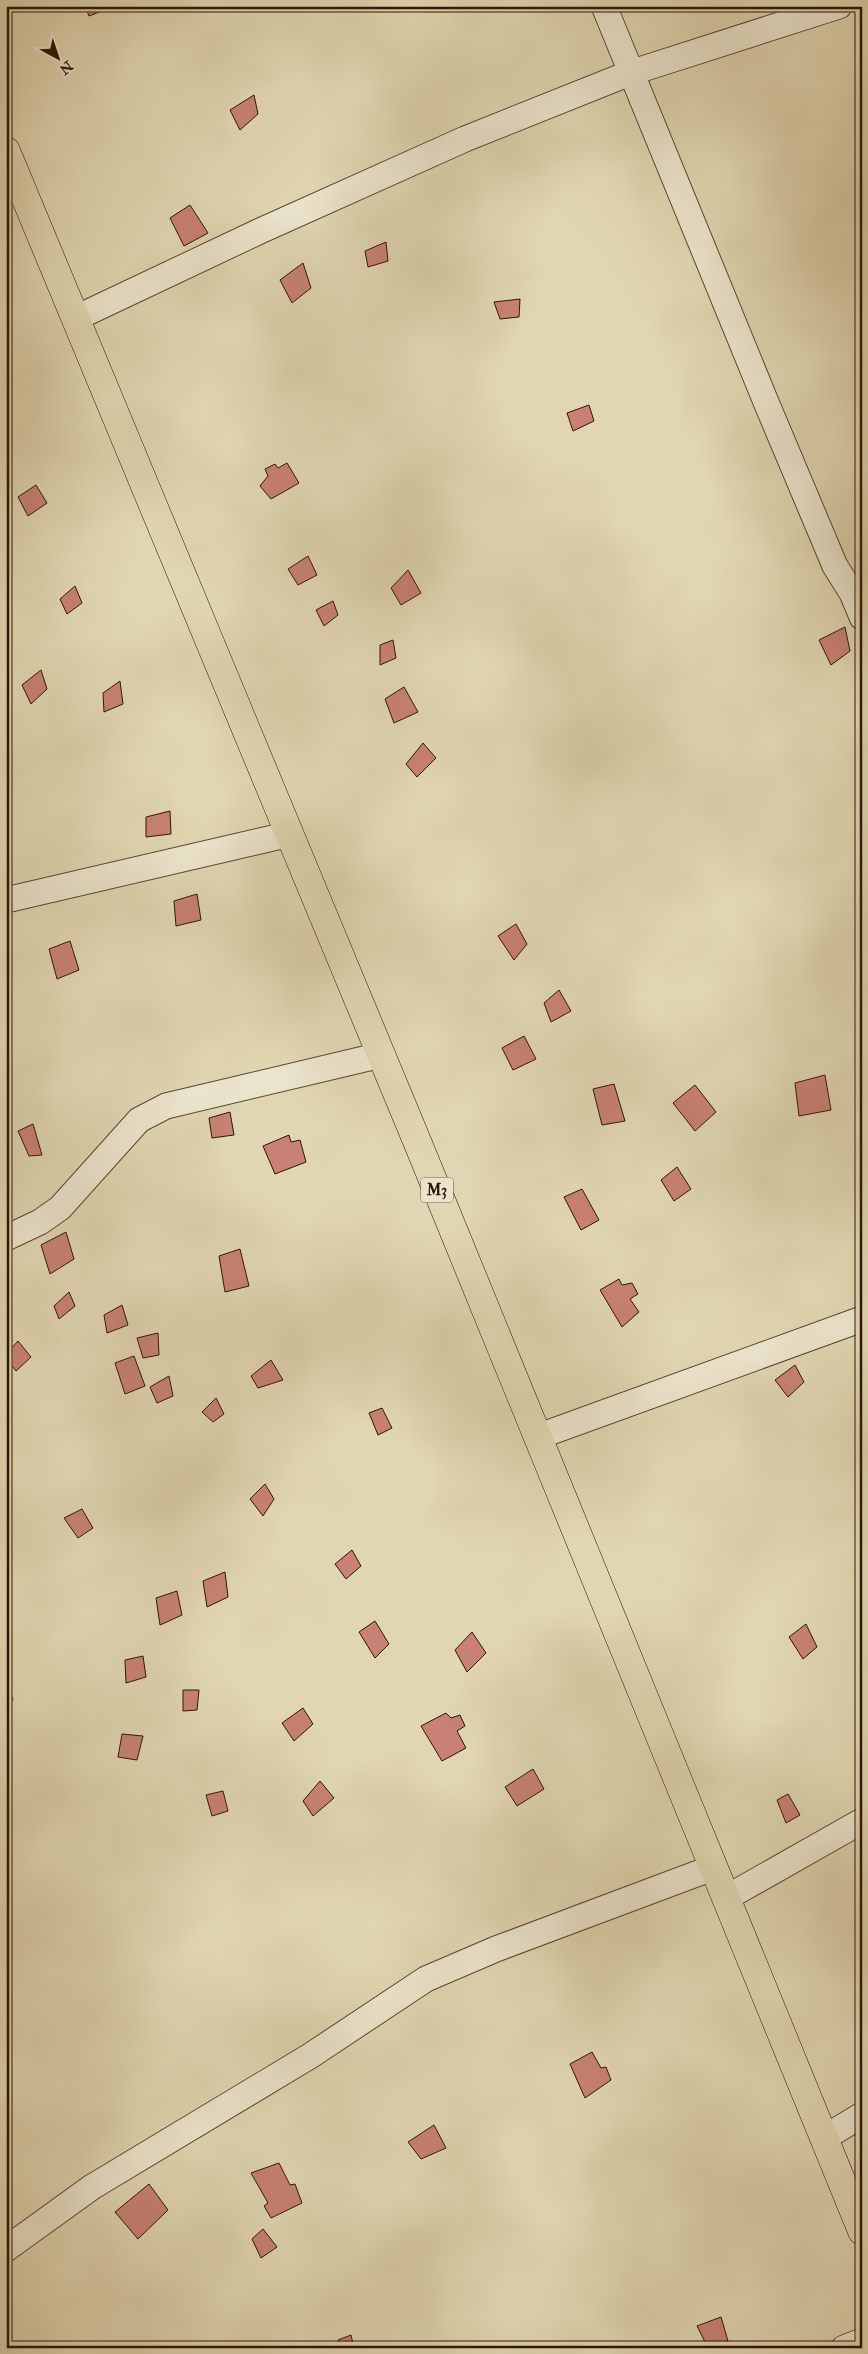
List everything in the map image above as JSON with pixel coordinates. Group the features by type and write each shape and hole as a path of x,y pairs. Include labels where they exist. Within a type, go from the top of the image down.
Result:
{"main road":[{"name":"M3","path":"6,151 381,1055 862,2231"}],"street":[{"path":"604,6 630,73 836,566 857,591 862,617"},
{"path":"76,318 260,231 465,139 630,73 839,6"},
{"path":"6,900 290,834"},
{"path":"6,1238 40,1222 60,1208 139,1120 166,1106 381,1055"},
{"path":"537,1437 862,1319"},
{"path":"726,1898 862,1821"},
{"path":"6,2249 92,2187 310,2056 426,1979 496,1949 712,1868"},
{"path":"824,2138 862,2114"},
{"path":"844,2348 862,2341"}],"building":[{"path":"85,6 109,6 110,8 89,16"},
{"path":"254,95 258,114 240,130 230,110"},
{"path":"190,205 208,233 184,246 170,218"},
{"path":"386,242 388,261 368,267 365,251"},
{"path":"303,263 311,288 292,303 280,280"},
{"path":"520,299 519,317 500,319 494,302"},
{"path":"589,405 594,421 573,431 567,413"},
{"path":"287,463 299,483 271,499 260,486 268,476 265,469 275,464 278,468"},
{"path":"36,485 47,503 28,516 18,497"},
{"path":"308,556 317,575 298,585 288,569"},
{"path":"408,570 421,593 401,605 391,588"},
{"path":"75,586 82,603 67,614 60,599"},
{"path":"333,601 338,615 324,626 316,610"},
{"path":"845,627 850,651 831,665 819,640"},
{"path":"393,640 396,658 380,665 380,645"},
{"path":"41,670 47,689 31,704 22,685"},
{"path":"120,681 123,704 104,712 103,693"},
{"path":"404,687 418,712 394,723 385,699"},
{"path":"423,743 436,758 417,777 406,764"},
{"path":"170,811 171,834 146,837 146,817"},
{"path":"197,894 201,920 176,926 174,901"},
{"path":"516,924 527,944 514,960 498,936"},
{"path":"70,941 79,970 57,979 49,949"},
{"path":"559,990 571,1011 551,1022 544,1003"},
{"path":"524,1036 536,1059 513,1070 502,1048"},
{"path":"825,1075 831,1110 799,1116 795,1083"},
{"path":"614,1084 625,1121 602,1125 593,1089"},
{"path":"695,1085 716,1112 695,1131 673,1103"},
{"path":"230,1112 234,1135 212,1138 209,1118"},
{"path":"33,1124 42,1155 29,1156 18,1131"},
{"path":"289,1135 291,1142 300,1140 306,1162 275,1174 263,1146"},
{"path":"677,1167 691,1189 674,1201 661,1180"},
{"path":"582,1189 599,1220 581,1230 564,1197"},
{"path":"66,1232 74,1259 50,1274 41,1245"},
{"path":"240,1249 249,1286 225,1292 219,1256"},
{"path":"619,1279 622,1285 632,1283 638,1294 630,1299 639,1312 622,1327 600,1290"},
{"path":"69,1292 75,1306 59,1319 54,1306"},
{"path":"122,1305 128,1325 107,1333 104,1315"},
{"path":"158,1333 159,1355 143,1358 137,1338"},
{"path":"18,1341 31,1357 16,1371 6,1358 6,1354"},
{"path":"134,1356 145,1386 125,1394 115,1363"},
{"path":"271,1360 283,1380 258,1388 251,1376"},
{"path":"795,1365 804,1382 788,1397 775,1380"},
{"path":"169,1376 173,1396 157,1403 150,1387"},
{"path":"216,1398 224,1414 213,1422 202,1412"},
{"path":"382,1408 392,1428 378,1435 369,1413"},
{"path":"265,1484 274,1499 263,1516 250,1499"},
{"path":"82,1509 93,1528 78,1538 64,1518"},
{"path":"352,1550 361,1566 346,1579 335,1564"},
{"path":"225,1572 228,1597 207,1607 203,1581"},
{"path":"177,1591 182,1615 160,1625 156,1598"},
{"path":"375,1621 389,1644 375,1658 359,1632"},
{"path":"806,1624 817,1647 803,1659 789,1637"},
{"path":"472,1632 486,1653 467,1672 455,1650"},
{"path":"143,1656 146,1677 126,1683 125,1660"},
{"path":"6,1677 13,1700 6,1702"},
{"path":"183,1690 199,1690 197,1710 183,1711"},
{"path":"303,1708 313,1724 294,1741 282,1723"},
{"path":"446,1713 451,1718 460,1715 465,1726 457,1731 466,1748 442,1761 421,1726"},
{"path":"122,1734 143,1736 137,1760 118,1757"},
{"path":"533,1769 544,1789 517,1806 505,1787"},
{"path":"320,1781 334,1798 313,1816 303,1801"},
{"path":"223,1791 228,1811 212,1816 206,1795"},
{"path":"788,1794 800,1815 786,1823 777,1800"},
{"path":"592,2052 601,2068 606,2067 611,2080 585,2098 570,2064"},
{"path":"434,2125 446,2148 421,2159 408,2142"},
{"path":"279,2163 290,2185 295,2184 302,2203 271,2218 264,2206 268,2203 251,2173"},
{"path":"149,2184 168,2210 138,2239 115,2212"},
{"path":"263,2229 277,2247 261,2258 252,2239"},
{"path":"721,2317 728,2341 717,2348 708,2348 697,2326"},
{"path":"351,2335 354,2348 342,2348 338,2340"}]}
